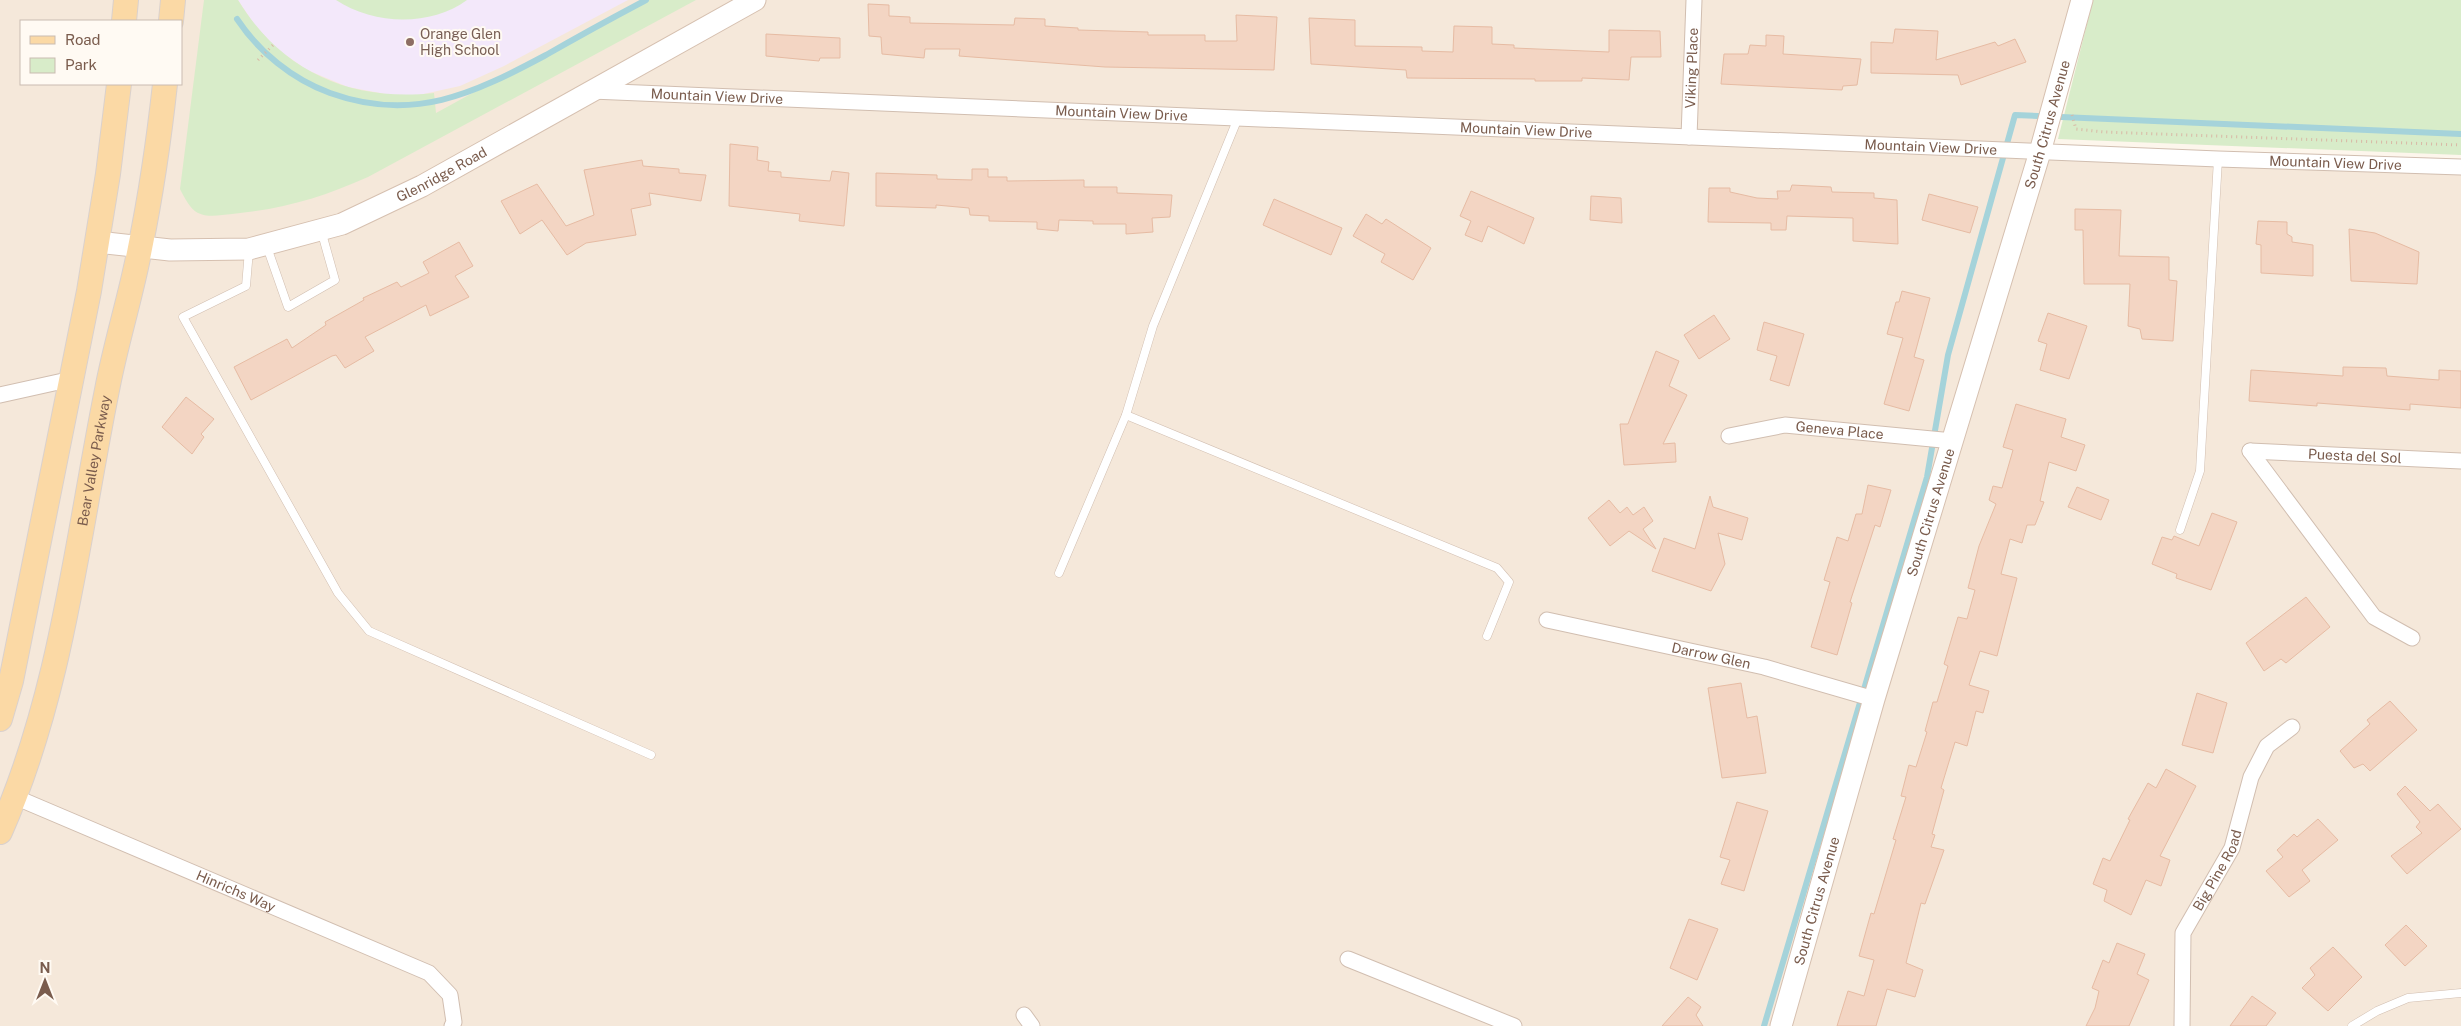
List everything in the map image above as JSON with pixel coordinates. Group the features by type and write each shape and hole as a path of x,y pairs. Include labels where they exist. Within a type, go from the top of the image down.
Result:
{"main road":[{"path":"124,20 126,0"},
{"path":"171,20 173,0"},
{"path":"0,718 11,681 72,379 97,242 119,85"},
{"name":"Bear Valley Parkway","path":"0,832 15,798 38,729 61,639 107,389 140,248 160,129 164,85"}],"street":[{"name":"Glenridge Road","path":"97,242 140,248 258,247 342,224 422,186 755,0"},
{"name":"Viking Place","path":"1689,137 1694,0"},
{"name":"South Citrus Avenue","path":"1781,1026 1874,699 2040,152 2082,0"},
{"name":"Mountain View Drive","path":"591,91 2040,152 2461,167"},
{"path":"0,395 72,379"},
{"name":"Geneva Place","path":"1729,436 1785,425 1953,441"},
{"name":"Puesta del Sol","path":"2412,638 2374,617 2250,451 2461,461"},
{"name":"Darrow Glen","path":"1547,620 1764,667 1874,699"},
{"name":"Big Pine Road","path":"2182,1026 2183,933 2232,848 2251,777 2267,746 2292,727"},
{"name":"Hinrichs Way","path":"15,798 429,972 450,995 454,1022 452,1026"},
{"path":"1348,959 1373,971 1514,1026"}],"lane":[{"path":"1059,573 1126,415 1153,326 1238,118"},
{"path":"2180,530 2200,471 2218,159"},
{"path":"258,247 288,307 335,280 321,230"},
{"path":"258,247 246,286 183,317 338,593 369,631 652,755"},
{"path":"1126,415 1498,568 1509,582 1487,636"},
{"path":"2352,1026 2377,1011 2408,998 2461,993"}],"path":[{"path":"258,60 273,45"},
{"path":"2074,108 2072,115 2076,129 2104,132 2461,145"}],"shaded area":[{"path":"0,0 2082,0 2040,151 2461,167 2461,1026 0,1026"},
{"name":"Orange Glen High School","path":"238,0 628,0 504,66 460,86 419,95 396,96 348,87 307,70 277,49 254,24"}],"green space":[{"path":"204,0 238,0 256,25 276,46 297,63 321,77 347,87 375,92 404,95 434,93 436,113 643,0 696,0 368,177 302,202 251,212 210,216 202,215 192,209 180,189"},
{"path":"336,0 467,0 452,9 436,15 402,20 367,14"},
{"path":"2093,0 2461,0 2461,155 2058,139"}],"building":[{"path":"868,4 889,5 889,16 910,17 910,23 1014,25 1015,18 1045,19 1045,26 1078,28 1078,30 1148,32 1148,35 1205,35 1205,41 1237,41 1236,15 1277,17 1274,70 1105,67 959,56 960,49 925,49 924,58 882,54 881,37 869,36"},
{"path":"1309,18 1355,20 1355,46 1422,47 1422,51 1453,52 1454,26 1492,27 1492,44 1514,45 1514,48 1609,52 1609,30 1660,31 1661,57 1631,57 1629,80 1582,78 1582,81 1535,81 1535,79 1407,78 1406,70 1311,64"},
{"path":"1895,29 1938,31 1936,60 1995,42 1998,46 2015,39 2026,62 1961,85 1958,75 1871,73 1871,42 1893,43"},
{"path":"766,34 840,38 840,58 820,58 819,61 766,56"},
{"path":"1766,35 1784,36 1783,54 1861,59 1857,85 1843,86 1842,90 1721,84 1724,54 1748,54 1750,45 1766,46"},
{"path":"730,144 758,147 757,160 769,162 768,171 781,172 781,177 830,181 832,171 849,173 844,226 799,221 800,214 729,206"},
{"path":"642,160 643,166 679,169 679,173 706,175 701,201 649,193 651,205 631,209 636,235 586,243 567,255 542,220 520,234 501,201 537,184 566,226 594,215 584,170"},
{"path":"972,169 988,169 988,177 1007,177 1007,181 1084,180 1084,187 1117,187 1117,193 1172,195 1170,217 1152,218 1153,232 1126,234 1126,224 1093,224 1093,221 1059,220 1058,231 1037,229 1037,222 989,221 989,216 970,215 969,208 936,205 936,208 876,206 876,173 937,175 937,179 972,180"},
{"path":"1792,185 1831,187 1832,192 1874,193 1874,198 1897,200 1898,244 1853,241 1853,218 1787,216 1786,230 1771,230 1771,223 1708,222 1709,188 1730,188 1730,192 1757,198 1778,199 1777,191 1790,191"},
{"path":"1471,191 1534,218 1524,244 1488,226 1482,242 1465,235 1471,221 1460,216"},
{"path":"1929,194 1978,207 1970,233 1922,220"},
{"path":"1591,196 1621,198 1622,223 1590,220"},
{"path":"1274,199 1342,228 1331,255 1263,225"},
{"path":"2075,209 2121,210 2119,256 2169,257 2169,280 2177,281 2173,341 2142,339 2140,329 2128,326 2130,284 2084,284 2083,230 2075,230"},
{"path":"1366,214 1382,224 1386,219 1431,248 1413,280 1381,262 1385,254 1353,236"},
{"path":"2258,221 2287,222 2287,234 2292,237 2292,242 2313,245 2313,276 2261,273 2261,245 2256,244"},
{"path":"2349,229 2375,233 2419,252 2417,284 2351,281"},
{"path":"459,242 473,266 455,276 469,297 430,316 426,305 365,337 374,351 345,368 336,355 332,356 251,400 234,367 287,339 292,348 326,325 325,322 364,300 363,298 397,282 401,287 429,273 423,262"},
{"path":"1902,291 1930,298 1914,357 1924,360 1909,411 1884,404 1903,338 1887,334 1896,302 1899,302"},
{"path":"2048,313 2087,326 2069,379 2040,370 2047,344 2038,341"},
{"path":"1714,315 1730,339 1699,359 1684,335"},
{"path":"1764,322 1804,334 1789,386 1770,380 1777,356 1757,350"},
{"path":"1656,351 1679,361 1669,386 1687,395 1663,444 1675,443 1676,462 1624,465 1620,424 1628,424"},
{"path":"2343,367 2386,368 2387,376 2439,380 2439,370 2461,371 2461,408 2410,404 2410,410 2317,403 2317,406 2249,401 2251,370 2343,376"},
{"path":"186,397 214,419 201,434 204,437 192,454 162,427"},
{"path":"2016,404 2066,419 2061,437 2085,445 2076,471 2049,462 2040,501 2044,502 2035,525 2027,525 2022,543 2010,539 2001,574 2017,578 1997,656 1980,651 1969,685 1989,691 1983,713 1976,711 1967,746 1955,742 1941,788 1944,790 1932,834 1935,835 1931,847 1944,850 1925,904 1921,903 1906,963 1923,970 1915,997 1887,989 1876,1026 1837,1026 1848,991 1864,996 1874,960 1859,956 1871,913 1874,914 1896,840 1893,839 1906,797 1901,796 1909,765 1916,767 1927,732 1925,731 1933,702 1937,702 1948,666 1944,664 1958,617 1967,619 1975,590 1968,588 1979,546 1996,504 1989,500 1993,486 2002,488 2013,450 2003,447"},
{"path":"1868,485 1891,490 1880,527 1875,525 1850,602 1852,603 1837,655 1811,647 1830,582 1824,580 1837,537 1848,541 1856,514 1862,514"},
{"path":"2077,487 2109,500 2101,520 2068,507"},
{"path":"1710,496 1713,507 1748,518 1742,540 1718,533 1725,564 1711,591 1652,571 1664,538 1695,549"},
{"path":"1609,500 1620,513 1627,507 1633,515 1644,507 1653,521 1643,529 1656,549 1629,531 1610,546 1588,518"},
{"path":"2212,513 2237,522 2211,590 2176,578 2177,574 2152,564 2162,537 2172,540 2174,536 2199,546"},
{"path":"2306,597 2330,627 2286,663 2281,659 2264,671 2246,643"},
{"path":"1741,683 1747,718 1757,716 1766,773 1722,778 1708,688"},
{"path":"2197,693 2227,703 2213,753 2182,745"},
{"path":"2390,701 2417,730 2370,771 2363,764 2354,768 2340,751 2370,724 2367,720"},
{"path":"2166,769 2196,786 2160,856 2170,860 2161,886 2146,880 2131,915 2104,901 2107,890 2093,884 2103,858 2110,861 2130,820 2128,819 2148,783 2156,788"},
{"path":"2405,786 2430,811 2438,804 2461,829 2407,874 2391,856 2422,833 2416,827 2420,822 2397,794"},
{"path":"1737,802 1768,811 1744,891 1721,884 1730,860 1720,857"},
{"path":"2318,819 2338,840 2302,870 2310,881 2289,897 2266,871 2283,857 2277,850 2294,834 2297,837"},
{"path":"1689,919 1718,929 1697,980 1670,968"},
{"path":"2406,925 2427,946 2405,966 2385,945"},
{"path":"2117,943 2145,954 2137,974 2149,980 2129,1026 2086,1026 2095,1008 2099,991 2092,988 2103,960 2109,963"},
{"path":"2333,947 2362,977 2328,1011 2302,988 2315,975 2310,968"},
{"path":"2252,996 2276,1013 2266,1026 2230,1026"},
{"path":"1688,997 1701,1007 1696,1015 1703,1026 1662,1026"}],"waterway":[{"path":"237,19 255,43 266,53 290,72 316,87 360,102 388,105 416,104 442,100 493,82 646,0"},
{"path":"1764,1026 1927,477 1948,355 2015,115 2461,134"}],"place":[{"name":"Orange Glen High School","path":"410,42"}]}
